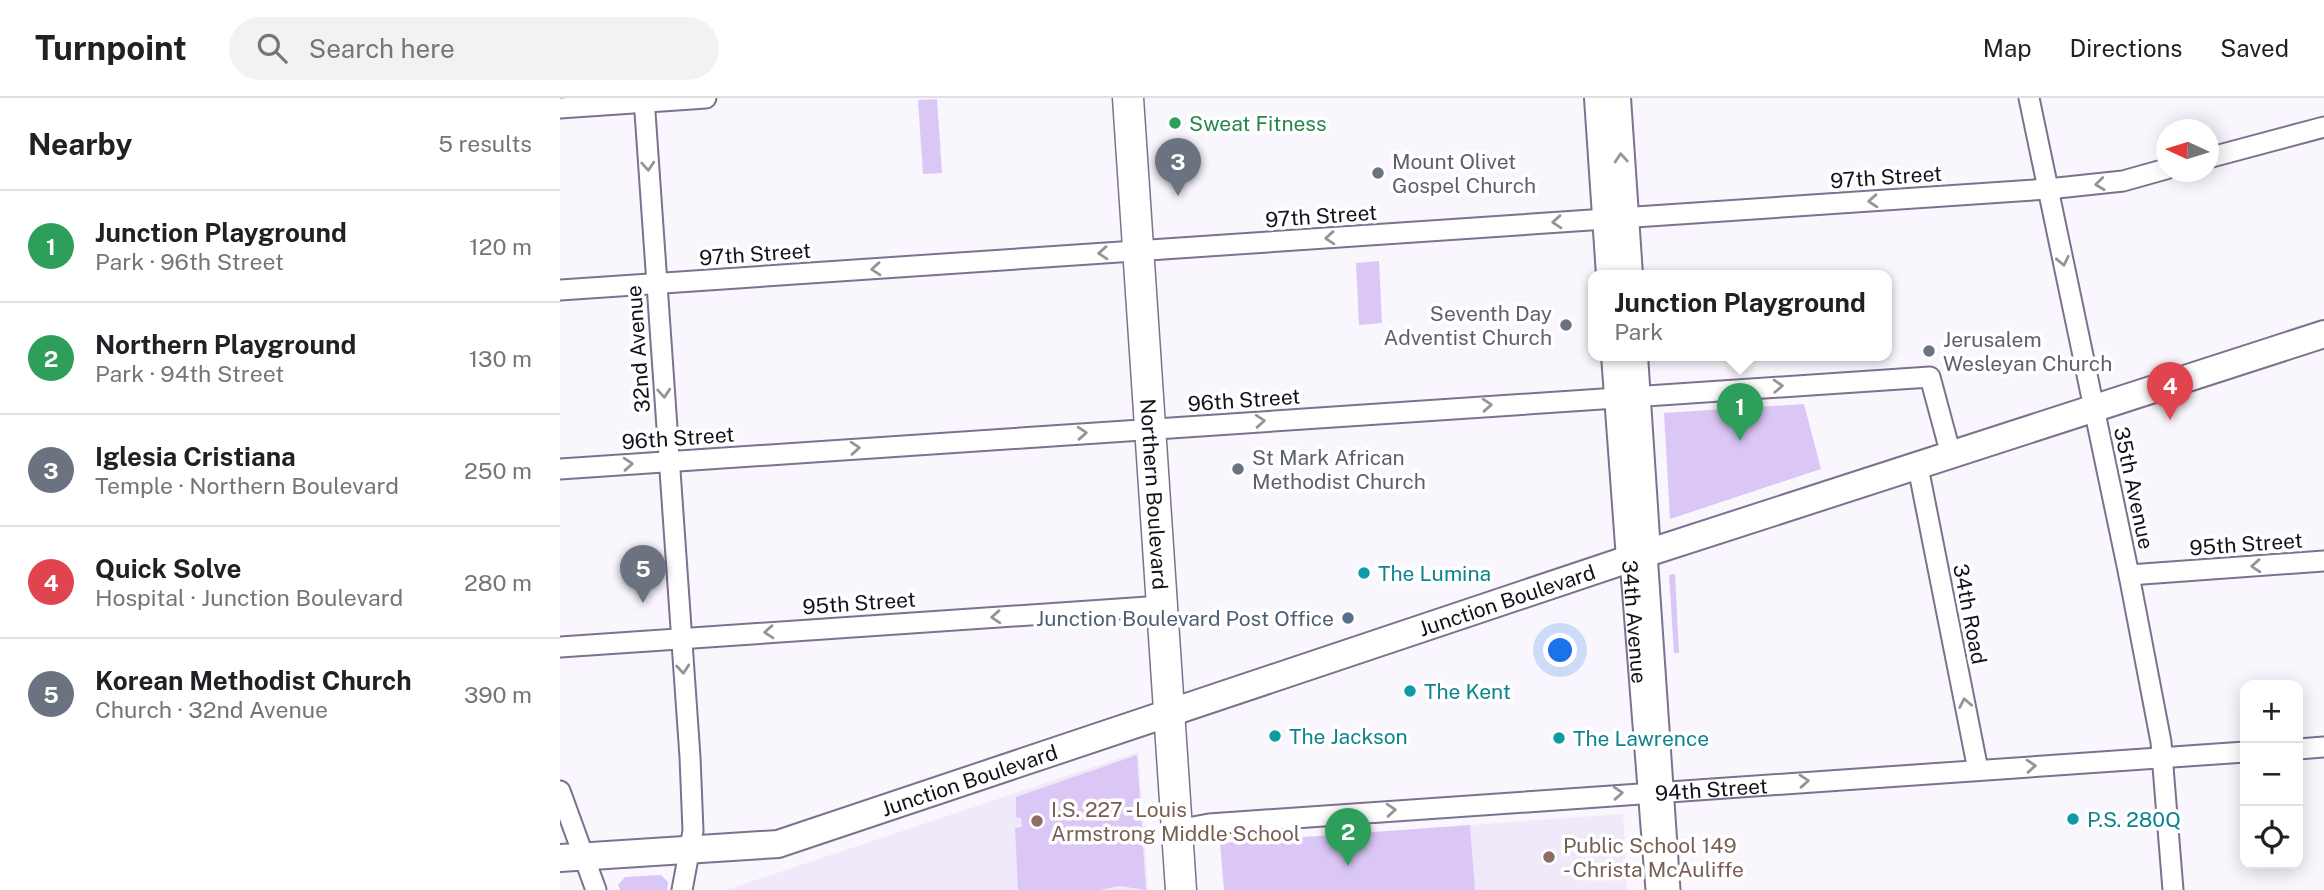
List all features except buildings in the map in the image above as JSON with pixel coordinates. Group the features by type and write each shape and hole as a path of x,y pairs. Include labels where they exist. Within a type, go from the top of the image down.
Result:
{"main road":[{"name":"Northern Boulevard","path":"1128,98 1181,890"},
{"path":"1598,98 1616,219 1628,270"},
{"path":"1611,270 1616,219 1617,98"},
{"name":"Junction Boulevard","path":"689,850 778,844 1639,556 2324,334"},
{"name":"34th Avenue","path":"1617,361 1627,395 1639,556"},
{"name":"34th Avenue","path":"1627,395 1633,361"},
{"path":"573,857 689,850"}],"street":[{"path":"560,108 644,100 706,98"},
{"name":"35th Avenue","path":"2029,98 2129,575 2163,758 2173,890"},
{"name":"32nd Avenue","path":"644,100 691,769 693,831 682,890"},
{"path":"2219,155 2324,127"},
{"name":"97th Street","path":"560,290 2048,190 2123,181 2156,172"},
{"name":"96th Street","path":"560,469 1627,395 1930,377 1951,455"},
{"name":"34th Road","path":"1918,467 1978,770"},
{"name":"34th Avenue","path":"1639,556 1656,791 1670,890"},
{"name":"95th Street","path":"2129,575 2324,561"},
{"name":"95th Street","path":"560,647 1162,606"},
{"path":"2303,748 2324,747"},
{"name":"94th Street","path":"1177,831 1209,824 2240,752"},
{"path":"560,791 573,857 596,890"},
{"name":"34th Avenue","path":"1656,791 1656,890"}],"shaded area":[{"path":"937,99 942,173 923,174 918,100"},
{"path":"1379,261 1382,323 1359,325 1356,263"},
{"path":"1804,404 1821,469 1670,519 1664,413"},
{"path":"1675,574 1679,653 1674,653 1669,575"},
{"name":"I.S. 227 - Louis Armstrong Middle School","path":"1138,752 1148,890 726,890"},
{"path":"1137,755 1146,890 1119,886 1100,890 1018,890 1015,828 1022,827 1021,818 1016,817 1016,797"},
{"name":"Public School 149 - Christa McAuliffe","path":"1623,814 1627,890 1475,890 1470,825"},
{"path":"1470,825 1475,890 1224,890 1220,843"},
{"path":"661,875 668,882 667,890 620,890 618,885 625,877"}],"place":[{"name":"Sweat Fitness","path":"1175,123"},
{"name":"Mount Olivet Gospel Church","path":"1378,173"},
{"name":"Iglesia Cristiana","path":"1178,196"},
{"name":"Seventh Day Adventist Church","path":"1566,325"},
{"name":"Jerusalem Wesleyan Church","path":"1929,351"},
{"name":"Quick Solve","path":"2170,420"},
{"name":"Junction Playground","path":"1740,441"},
{"name":"St Mark African Methodist Church","path":"1238,469"},
{"name":"The Lumina","path":"1364,573"},
{"name":"Korean Methodist Church","path":"643,603"},
{"name":"Junction Boulevard Post Office","path":"1348,618"},
{"name":"The Kent","path":"1410,691"},
{"name":"The Jackson","path":"1275,736"},
{"name":"The Lawrence","path":"1559,738"},
{"name":"P.S. 280Q","path":"2073,819"},
{"name":"I.S. 227 - Louis Armstrong Middle School","path":"1037,821"},
{"name":"Public School 149 - Christa McAuliffe","path":"1549,857"},
{"name":"Northern Playground","path":"1348,866"}]}
